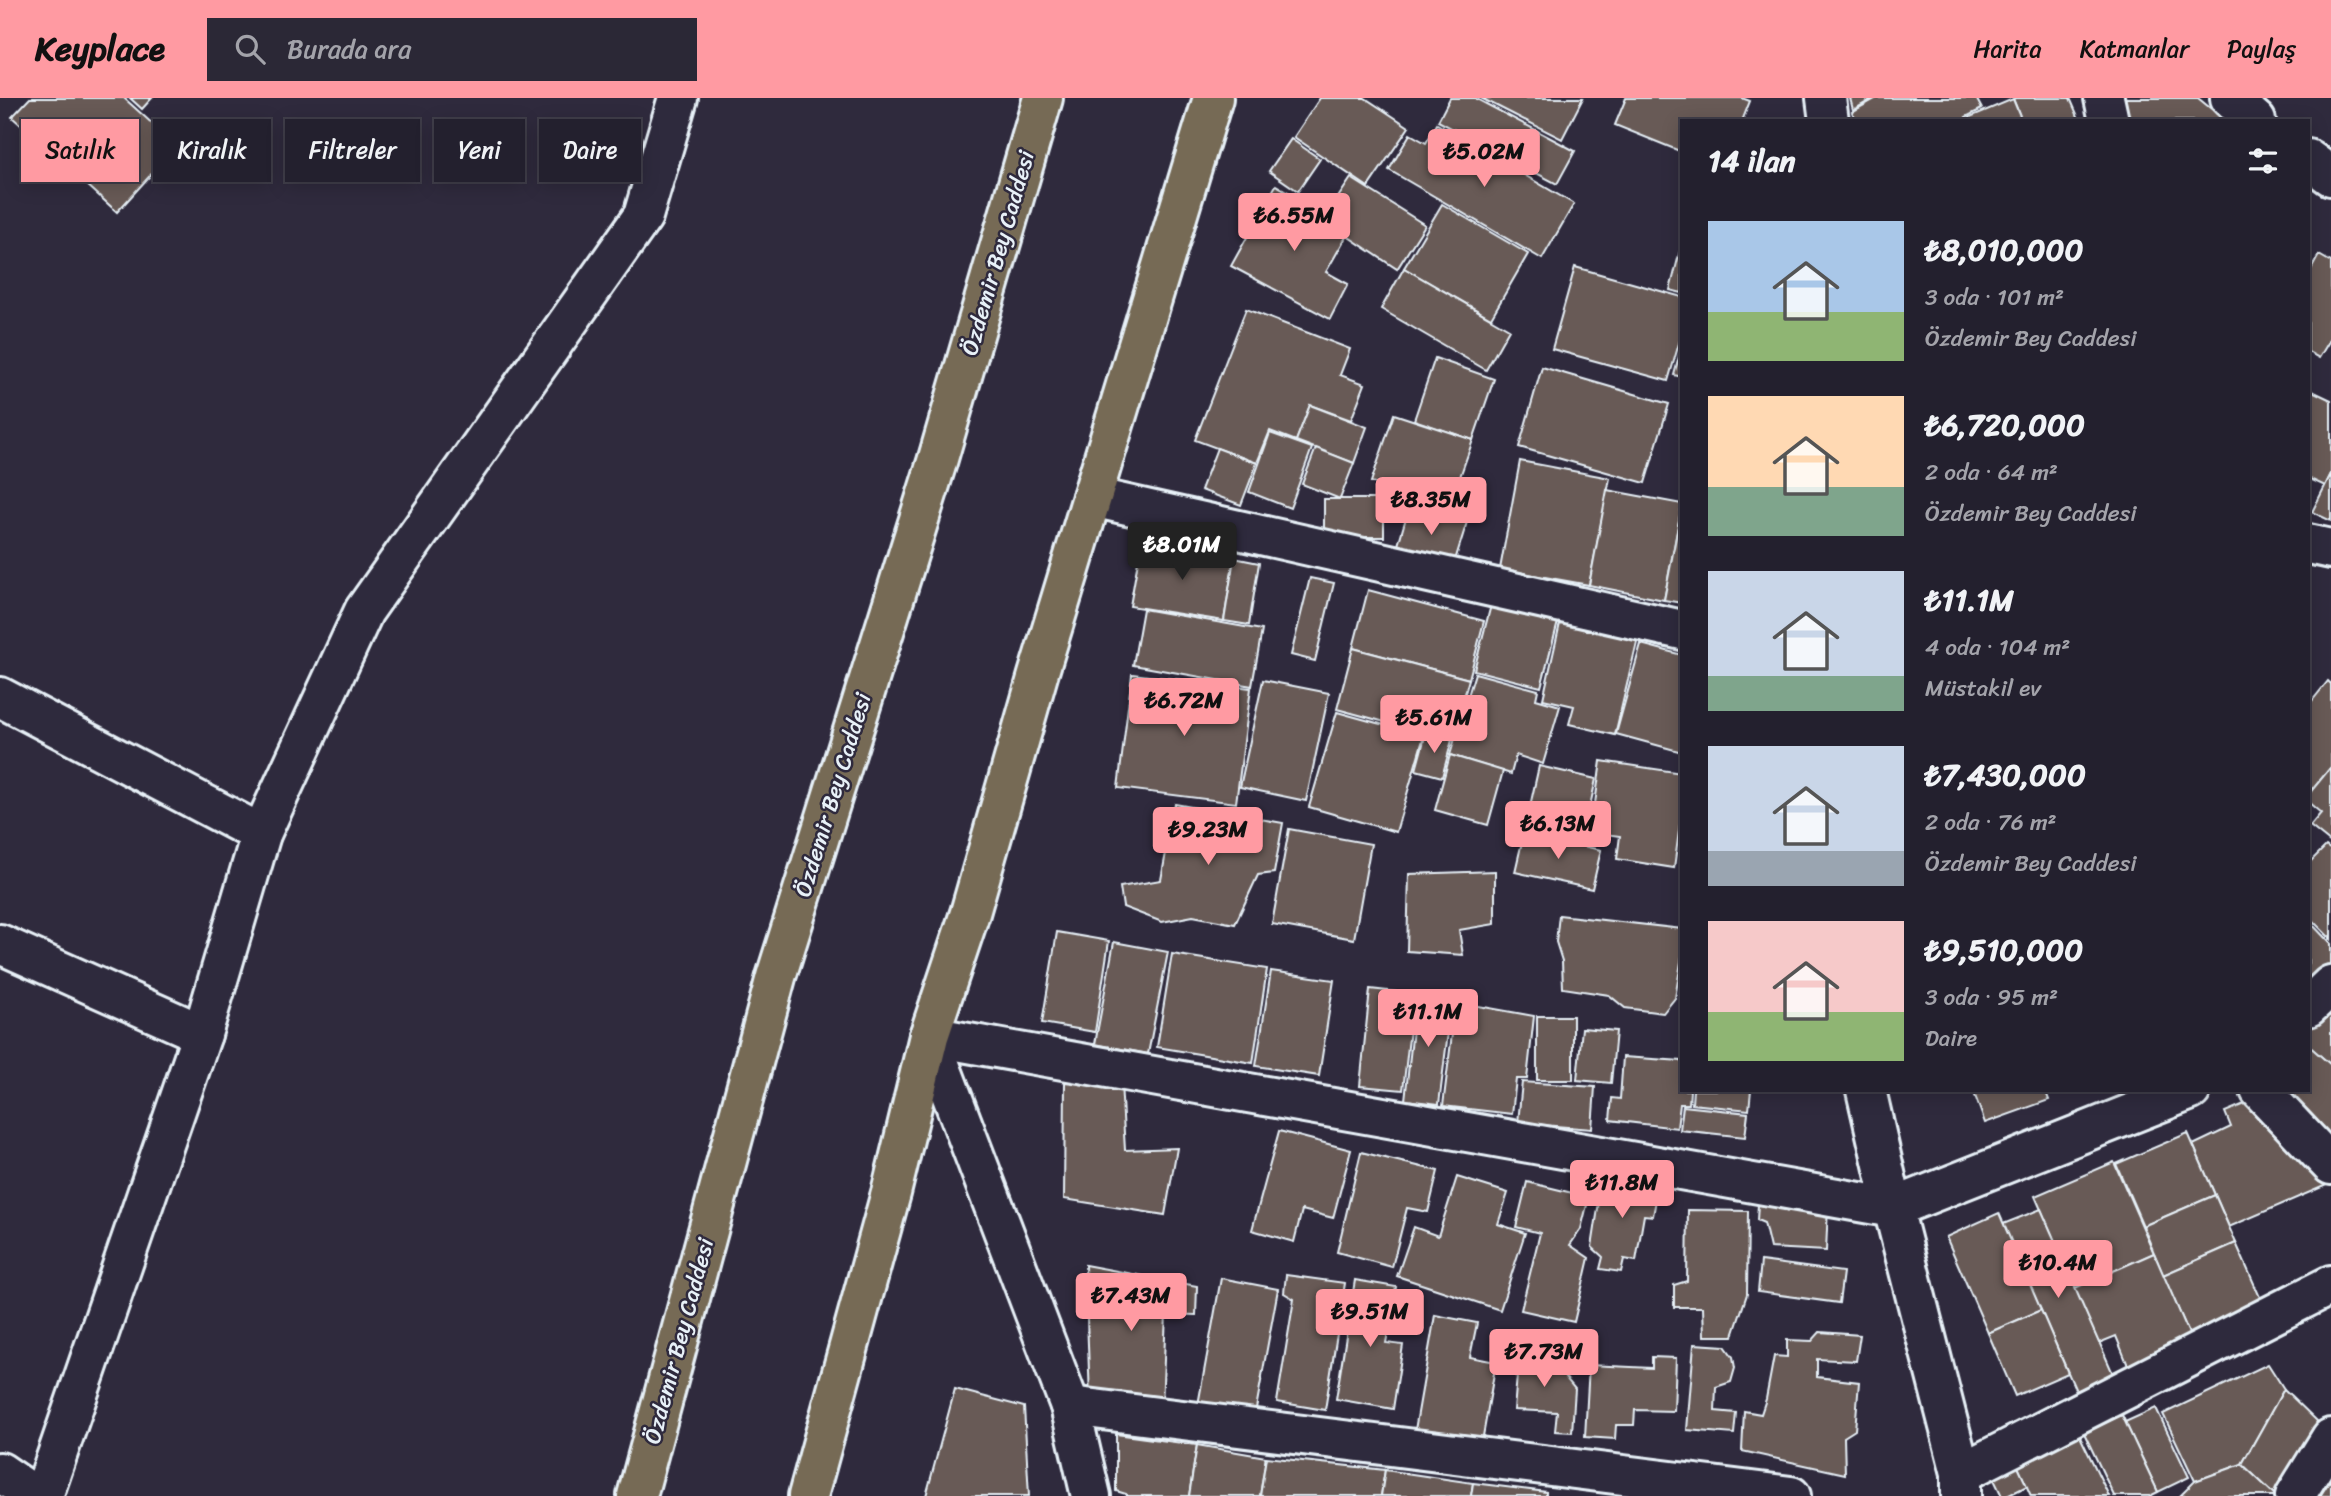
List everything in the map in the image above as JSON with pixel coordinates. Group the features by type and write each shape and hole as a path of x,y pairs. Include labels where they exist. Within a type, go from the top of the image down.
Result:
{"main road":[{"name":"Özdemir Bey Caddesi","path":"637,1496 776,976 937,462 1043,98"},
{"path":"808,1496 891,1193 929,1036 970,912 1213,98"}],"street":[{"path":"43,1496 202,1034 261,834 364,611 643,216 678,98"},
{"path":"1826,98 1829,119"},
{"path":"2104,98 2109,119"},
{"path":"2230,98 2254,119"},
{"path":"2310,160 2331,176"},
{"path":"1092,497 1680,631"},
{"path":"2310,544 2331,549"},
{"path":"0,697 261,834"},
{"path":"0,944 202,1034"},
{"path":"2310,1005 2331,985"},
{"path":"929,1036 1893,1208 2186,1092"},
{"path":"929,1036 1070,1406 1091,1496"},
{"path":"1866,1092 1961,1484 2331,1285"},
{"path":"2262,1092 2331,1165"},
{"path":"1070,1406 1791,1496"},
{"path":"2295,1496 2331,1438"},
{"path":"0,1472 35,1496"}],"building":[{"path":"30,98 124,98 153,124 153,172 117,212 84,182 139,182 139,119 21,119 21,125 12,117"},
{"path":"130,98 152,98 142,109"},
{"path":"1320,98 1365,98 1409,127 1368,187 1294,137"},
{"path":"1450,98 1475,98 1575,151 1557,184 1438,121"},
{"path":"1481,98 1583,98 1562,139"},
{"path":"1626,98 1742,98 1750,101 1743,119 1680,119 1680,151 1615,125"},
{"path":"1850,98 1874,98 1853,110"},
{"path":"1877,98 1976,98 1982,109 1966,117 1967,119 1855,119 1852,112"},
{"path":"2070,98 2079,119 2021,119 2013,99"},
{"path":"2123,98 2198,98 2224,119 2128,119"},
{"path":"2013,99 2021,119 1970,119"},
{"path":"1437,124 1574,204 1542,259 1389,170 1410,134 1426,143"},
{"path":"1291,139 1320,159 1298,191 1269,171"},
{"path":"1351,178 1425,225 1397,269 1323,220"},
{"path":"1276,185 1323,212 1317,221 1346,237 1326,272 1348,284 1330,319 1231,266"},
{"path":"1442,204 1528,254 1491,318 1404,268"},
{"path":"1680,251 1680,292 1670,290"},
{"path":"2319,255 2331,262 2331,338 2319,358 2310,353 2310,271"},
{"path":"1575,267 1680,296 1680,340 1668,381 1552,349"},
{"path":"1404,268 1509,329 1486,370 1381,309"},
{"path":"1246,309 1350,349 1340,375 1365,384 1351,420 1310,405 1296,441 1270,431 1257,463 1195,440"},
{"path":"1680,353 1680,376 1674,375"},
{"path":"1435,358 1494,379 1473,440 1414,420"},
{"path":"1542,367 1669,404 1645,483 1519,447"},
{"path":"2310,390 2331,400 2331,474 2325,486 2310,479"},
{"path":"1310,405 1367,427 1354,463 1296,441"},
{"path":"1394,414 1473,440 1449,508 1371,482"},
{"path":"1270,433 1312,448 1290,508 1249,492"},
{"path":"1217,448 1257,463 1241,505 1201,490"},
{"path":"1316,448 1354,463 1340,499 1302,484"},
{"path":"1520,461 1610,478 1589,585 1500,569"},
{"path":"2331,474 2331,521 2312,512"},
{"path":"1607,490 1680,504 1664,600 1589,585"},
{"path":"1324,499 1384,499 1384,537 1324,537"},
{"path":"1410,504 1467,522 1452,570 1396,552"},
{"path":"1680,516 1680,603 1664,600"},
{"path":"1141,544 1234,558 1224,621 1130,606"},
{"path":"1234,558 1259,563 1249,625 1224,621"},
{"path":"1310,578 1334,583 1315,661 1291,655"},
{"path":"1368,590 1484,621 1469,679 1353,648"},
{"path":"1491,605 1558,622 1541,687 1474,670"},
{"path":"1143,609 1262,630 1252,686 1133,665"},
{"path":"1561,619 1638,638 1615,735 1569,724 1574,706 1543,699"},
{"path":"1641,644 1680,654 1680,751 1616,734"},
{"path":"1353,648 1469,679 1452,740 1337,709"},
{"path":"1475,673 1538,690 1536,699 1560,706 1543,764 1516,755 1511,774 1450,755"},
{"path":"1132,674 1251,688 1236,803 1118,788"},
{"path":"1263,680 1329,693 1306,801 1240,787"},
{"path":"2328,681 2331,684 2331,767 2313,789 2310,787 2310,704"},
{"path":"1337,712 1424,736 1396,832 1309,807"},
{"path":"1426,733 1452,740 1442,777 1416,770"},
{"path":"1450,755 1503,771 1488,825 1435,810"},
{"path":"1601,761 1680,773 1680,824 1674,868 1617,859 1620,836 1591,832"},
{"path":"1539,766 1596,779 1581,846 1524,833"},
{"path":"2331,767 2331,843 2310,826 2321,813 2310,804 2310,793"},
{"path":"1175,804 1283,823 1274,873 1258,875 1235,924 1193,916 1162,922 1123,907 1120,887 1161,880"},
{"path":"1289,829 1371,844 1354,939 1272,924"},
{"path":"1524,833 1601,850 1592,889 1515,872"},
{"path":"2326,846 2331,850 2331,939 2310,918 2310,862"},
{"path":"1495,871 1495,924 1459,930 1463,955 1407,951 1409,874"},
{"path":"1559,915 1680,929 1680,968 1675,998 1663,1013 1625,1008 1609,995 1563,988 1562,961 1556,942"},
{"path":"2310,922 2331,944 2331,969 2310,988"},
{"path":"1057,932 1109,941 1095,1032 1042,1023"},
{"path":"1114,942 1168,952 1148,1054 1095,1044"},
{"path":"1172,954 1267,969 1253,1063 1157,1047"},
{"path":"1271,971 1334,980 1319,1076 1256,1066"},
{"path":"1370,989 1414,994 1403,1090 1360,1086"},
{"path":"1417,994 1452,1000 1439,1104 1405,1100"},
{"path":"1456,1002 1534,1016 1527,1079 1516,1079 1512,1114 1443,1106"},
{"path":"2325,1010 2331,1015 2331,1065 2310,1047 2310,1026"},
{"path":"1537,1016 1573,1016 1573,1080 1537,1080"},
{"path":"1582,1028 1616,1031 1611,1083 1577,1080"},
{"path":"2310,1047 2331,1065 2331,1138 2278,1092 2310,1092"},
{"path":"1623,1057 1680,1061 1680,1092 1690,1092 1689,1104 1680,1104 1677,1128 1610,1120 1612,1098 1620,1099"},
{"path":"1065,1082 1121,1083 1125,1150 1177,1148 1165,1215 1064,1199"},
{"path":"1522,1082 1595,1087 1592,1129 1518,1123"},
{"path":"1693,1092 1751,1092 1749,1110 1692,1104"},
{"path":"1974,1092 2046,1092 2049,1100 1985,1123"},
{"path":"2254,1100 2318,1159 2329,1184 2229,1227 2193,1145 2231,1127 2225,1112"},
{"path":"1683,1106 1748,1113 1745,1137 1680,1130"},
{"path":"1279,1131 1351,1150 1333,1218 1302,1210 1294,1242 1252,1230"},
{"path":"2188,1133 2215,1195 2143,1226 2116,1164"},
{"path":"1361,1152 1438,1171 1428,1212 1407,1208 1392,1267 1337,1252"},
{"path":"2114,1162 2154,1253 2075,1288 2035,1196"},
{"path":"1603,1176 1659,1184 1653,1216 1644,1215 1636,1261 1624,1259 1621,1272 1600,1269 1603,1257 1592,1247"},
{"path":"1457,1177 1508,1193 1498,1224 1525,1233 1500,1310 1397,1276 1414,1227 1438,1236"},
{"path":"1527,1182 1589,1197 1581,1229 1570,1245 1589,1258 1574,1322 1521,1310 1540,1233 1516,1227"},
{"path":"2215,1195 2236,1243 2163,1275 2143,1226"},
{"path":"1758,1204 1828,1207 1826,1251 1770,1248 1764,1223 1757,1220"},
{"path":"2041,1209 2114,1376 2076,1391 2003,1224"},
{"path":"1688,1210 1748,1211 1747,1294 1733,1336 1704,1336 1703,1307 1674,1307 1674,1285 1687,1281"},
{"path":"1999,1213 2041,1310 1988,1333 1946,1237"},
{"path":"2236,1243 2267,1313 2194,1345 2163,1275"},
{"path":"2154,1253 2194,1345 2131,1373 2116,1336 2099,1343 2075,1288"},
{"path":"1761,1261 1843,1272 1839,1303 1758,1292"},
{"path":"1085,1265 1197,1286 1196,1315 1166,1314 1162,1406 1090,1398"},
{"path":"1286,1275 1345,1283 1325,1410 1277,1402 1294,1299 1284,1293"},
{"path":"1221,1278 1278,1289 1255,1414 1198,1405"},
{"path":"1355,1280 1396,1287 1386,1343 1403,1345 1393,1409 1336,1399"},
{"path":"2041,1310 2068,1373 2015,1396 1988,1333"},
{"path":"1435,1315 1477,1323 1470,1357 1496,1362 1482,1442 1415,1430"},
{"path":"1820,1332 1860,1335 1856,1361 1817,1359 1817,1377 1859,1382 1855,1430 1844,1437 1845,1474 1742,1451 1744,1411 1761,1414 1774,1356 1787,1357 1787,1340 1812,1341"},
{"path":"1694,1344 1725,1346 1733,1357 1735,1368 1731,1382 1716,1387 1715,1411 1736,1413 1734,1434 1687,1430"},
{"path":"1519,1352 1546,1354 1575,1389 1572,1432 1555,1431 1557,1412 1514,1410"},
{"path":"1652,1357 1676,1358 1674,1411 1635,1410 1634,1425 1616,1425 1615,1439 1585,1437 1589,1365 1652,1368"},
{"path":"2268,1364 2284,1389 2242,1464 2195,1481 2163,1414"},
{"path":"955,1389 1024,1407 1029,1496 926,1496"},
{"path":"2284,1389 2317,1421 2288,1496 2276,1496 2242,1464"},
{"path":"2156,1408 2189,1477 2158,1492 2125,1422"},
{"path":"2122,1415 2158,1492 2150,1496 2114,1496 2084,1433"},
{"path":"2076,1428 2109,1496 2031,1496 2014,1458"},
{"path":"1116,1434 1197,1445 1189,1496 1126,1496 1116,1491"},
{"path":"1197,1445 1266,1457 1260,1496 1189,1496"},
{"path":"1266,1457 1385,1470 1381,1496 1260,1496"},
{"path":"2014,1458 2027,1486 2002,1496 1986,1463"},
{"path":"2242,1464 2276,1496 2180,1496 2195,1481"},
{"path":"1385,1470 1473,1483 1471,1496 1381,1496"},
{"path":"2331,1479 2331,1496 2320,1496"},
{"path":"1473,1483 1546,1492 1546,1496 1471,1496"}]}
